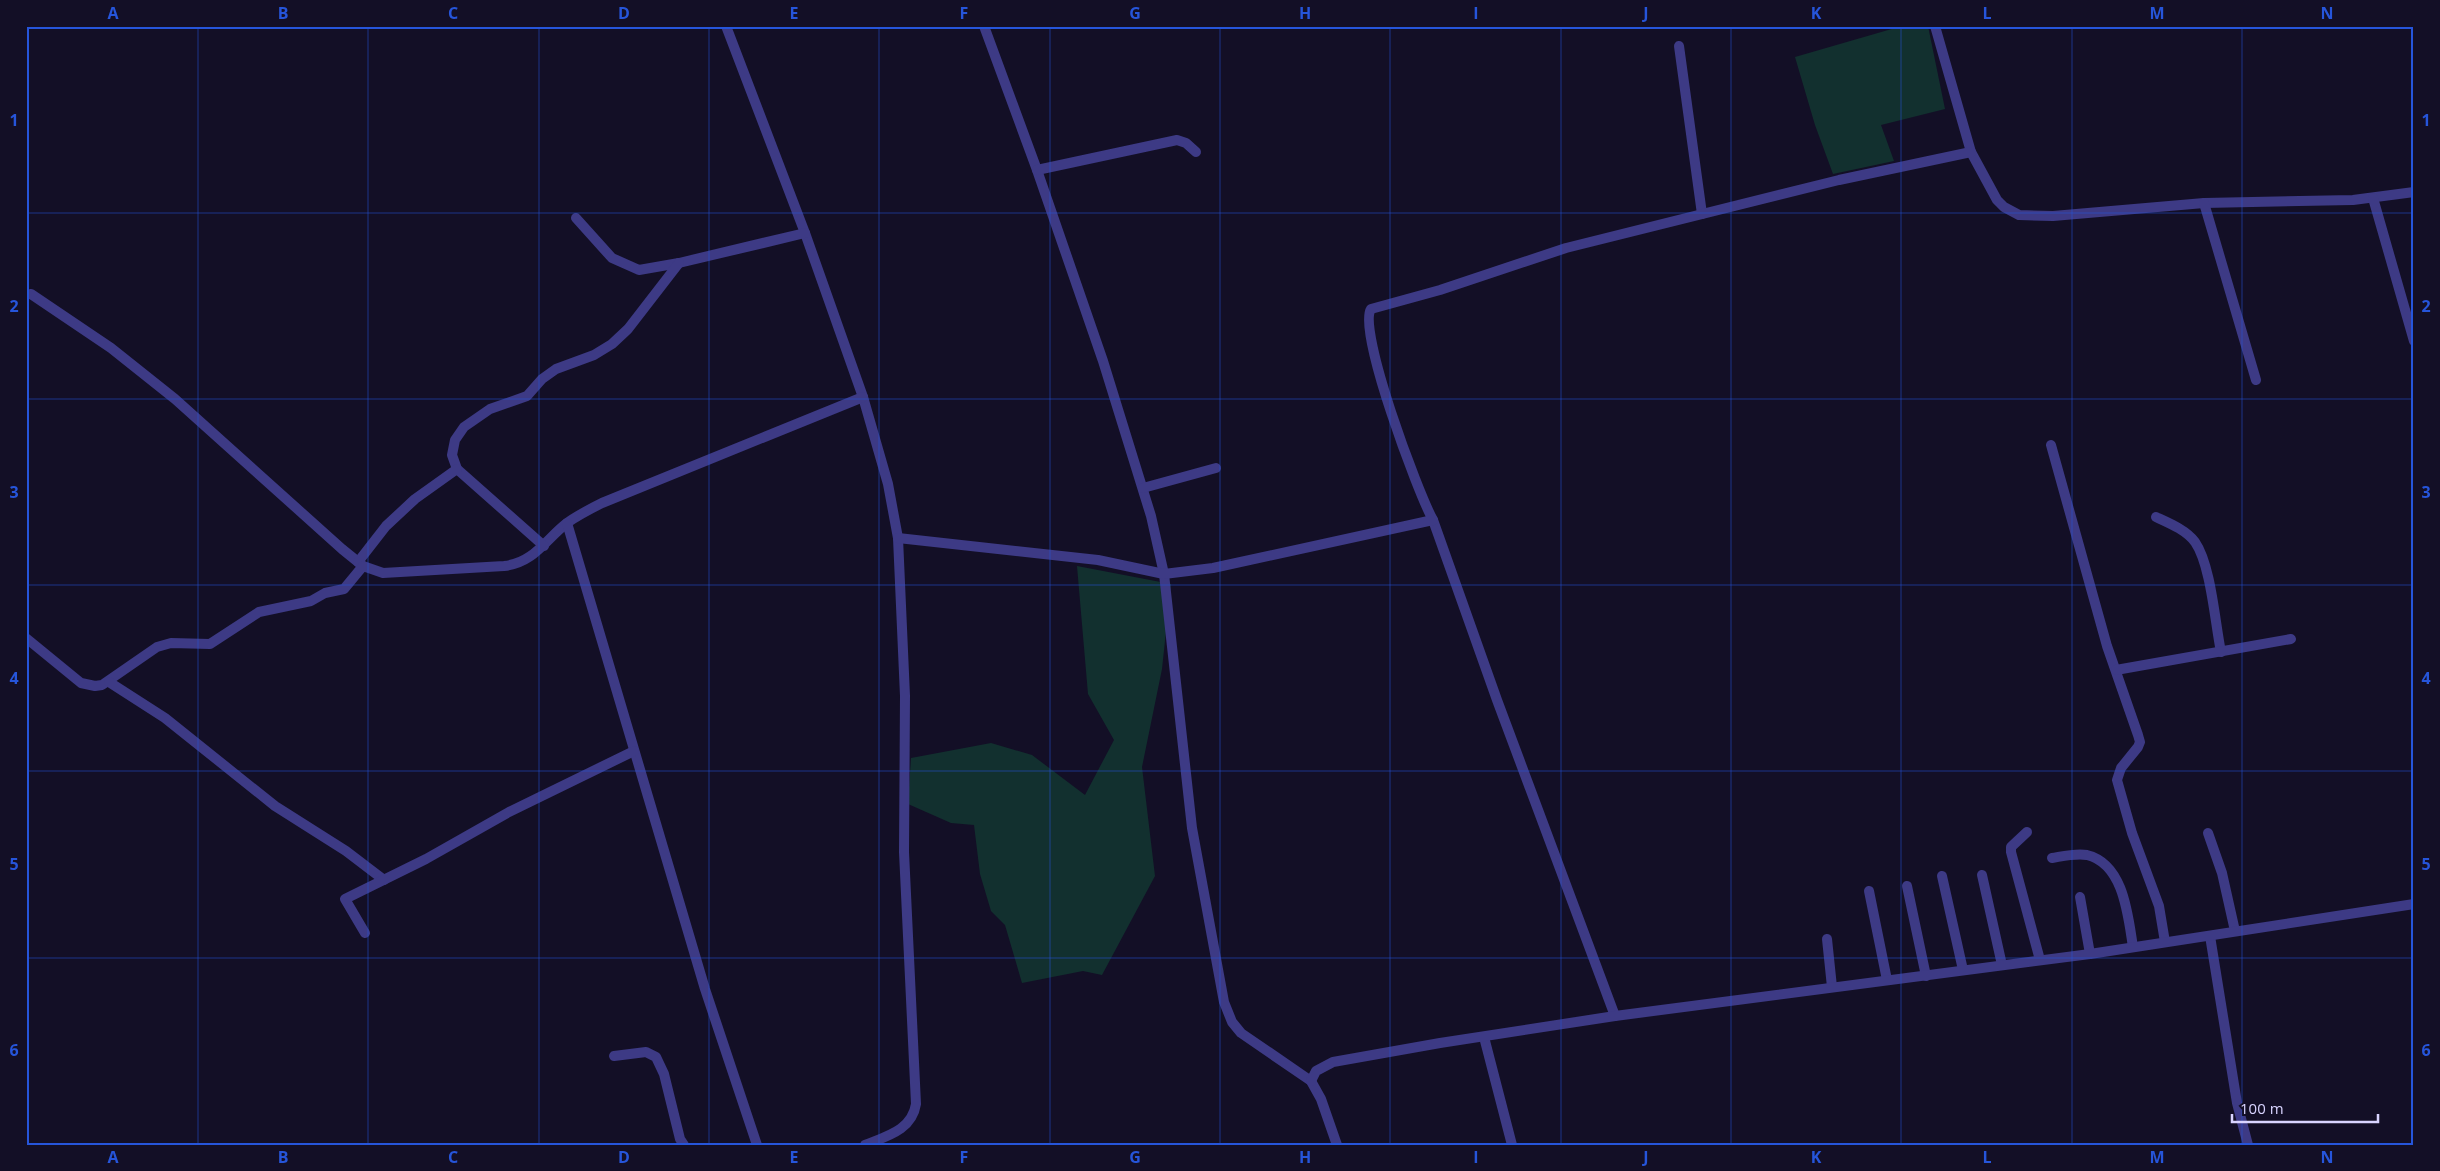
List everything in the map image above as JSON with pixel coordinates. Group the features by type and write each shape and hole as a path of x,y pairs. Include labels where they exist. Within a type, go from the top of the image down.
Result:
{"street":[{"path":"726,26 805,232 862,397 888,484 898,538 905,696 904,852 916,1104 914,1115 902,1128 865,1145"},
{"path":"984,26 1037,170 1103,361 1151,516 1164,574 1192,828 1224,1002 1232,1022 1241,1033 1311,1080 1321,1098 1336,1145"},
{"path":"1935,26 1971,152 2004,208 2019,215 2053,216 2204,203 2373,198 2414,192"},
{"path":"1679,46 1702,214"},
{"path":"1037,170 1177,140 1186,143 1196,152"},
{"path":"1615,1016 1497,700 1433,520 1425,505 1403,448 1378,369 1367,319 1371,309 1440,290 1566,248 1839,180 1971,152"},
{"path":"2373,198 2414,341"},
{"path":"2204,203 2256,380"},
{"path":"576,218 601,249 619,262 639,270 678,263 805,232"},
{"path":"544,546 457,469 452,455 455,440 464,427 490,410 527,396 556,369 594,355 612,344 628,329 678,263"},
{"path":"31,294 111,348 175,399 310,522 361,564 383,572 400,573 514,565 528,559 567,523 602,503 862,397"},
{"path":"2051,444 2107,646 2140,742 2121,768 2117,780 2132,832 2159,906 2165,942"},
{"path":"1143,488 1216,468"},
{"path":"26,638 81,683 95,686 109,682 157,647 171,644 210,644 259,612 311,601 325,593 344,589 386,526 415,499 457,469"},
{"path":"2156,517 2173,524 2195,542 2204,561 2208,577 2221,652"},
{"path":"898,538 1098,560 1164,574 1213,568 1433,520"},
{"path":"567,523 705,989 757,1145"},
{"path":"2116,670 2291,639"},
{"path":"109,682 165,718 275,806 346,851 384,880"},
{"path":"365,933 345,899 510,812 634,751"},
{"path":"2027,832 2011,847 2011,852 2040,960"},
{"path":"2208,832 2222,873 2235,931"},
{"path":"2052,858 2087,855 2107,866 2115,876 2121,892 2133,947"},
{"path":"1982,875 2002,965"},
{"path":"1942,876 1963,970"},
{"path":"1907,886 1926,976"},
{"path":"1869,891 1888,980"},
{"path":"2080,897 2090,954"},
{"path":"1311,1080 1316,1072 1333,1062 1484,1036 1615,1016 2090,954 2414,904"},
{"path":"2210,936 2237,1103 2248,1145"},
{"path":"1827,940 1832,987"},
{"path":"1484,1036 1512,1145"},
{"path":"614,1056 646,1052 656,1057 664,1074 680,1139 684,1145"}],"green space":[{"path":"1902,26 1928,26 1945,109 1881,125 1894,161 1833,174 1815,125 1795,57"},
{"path":"1077,566 1171,584 1162,669 1142,767 1155,876 1102,975 1083,971 1022,983 1005,925 991,911 980,874 974,825 951,823 908,804 911,758 991,743 1032,755 1085,795 1114,740 1088,694"}]}
